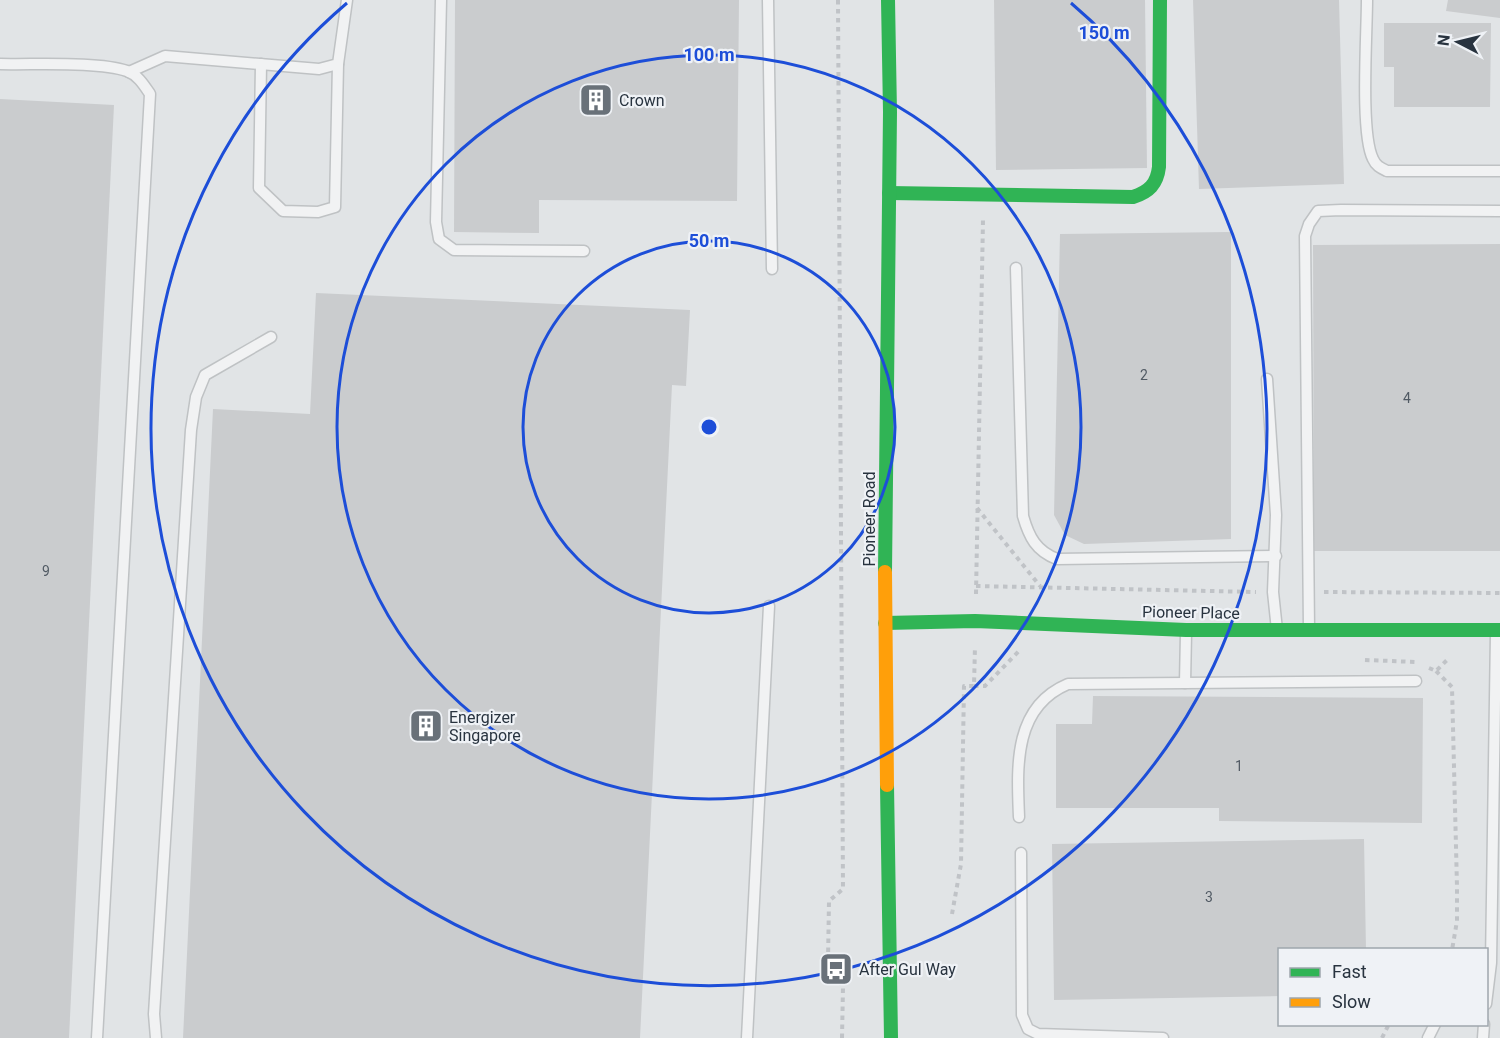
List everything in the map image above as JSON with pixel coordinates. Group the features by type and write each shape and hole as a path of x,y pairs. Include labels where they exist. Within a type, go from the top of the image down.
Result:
{"street":[{"name":"Pioneer Road","path":"888,0 889,193 885,623 891,1038"},
{"path":"889,193 1133,197 1149,191 1159,176 1160,0"},
{"name":"Pioneer Place","path":"885,623 975,621 1186,630 1498,630"}],"lane":[{"path":"261,64 259,188 283,211 318,212 335,207 338,64 347,0"},
{"path":"441,0 436,222 439,239 454,250 584,251"},
{"path":"768,0 772,269"},
{"path":"1366,0 1367,136 1373,159 1378,166 1387,171 1500,171"},
{"path":"129,72 165,56 319,69 338,64"},
{"path":"0,64 108,67 129,72 141,81 150,94 97,1038"},
{"path":"1309,630 1305,236 1309,224 1318,211 1500,211"},
{"path":"1016,268 1023,516 1028,532 1041,553 1057,559 1276,556"},
{"path":"156,1038 154,1014 194,408 205,375 271,337"},
{"path":"1267,379 1276,515 1273,592 1277,630"},
{"path":"747,1038 769,606"},
{"path":"1185,683 1186,630"},
{"name":"Pioneer Place","path":"1489,966 1498,630"},
{"path":"1019,817 1018,774 1024,727 1032,712 1053,691 1068,684 1416,681"},
{"path":"1021,853 1022,1015 1028,1029 1038,1034 1163,1038"}],"path":[{"path":"838,0 843,889 829,901 828,961 843,987 842,1038"},
{"path":"974,686 983,196"},
{"path":"976,507 1041,587"},
{"path":"976,586 1273,592"},
{"path":"1309,592 1500,593"},
{"path":"952,914 961,864 964,686 985,686 1022,647"},
{"path":"1436,671 1452,687 1457,887 1457,921 1452,948"}],"building":[{"name":"Crown","path":"455,0 739,0 737,201 539,200 539,233 454,232"},
{"path":"994,0 1145,0 1147,168 996,170"},
{"path":"1193,0 1339,0 1344,184 1199,189"},
{"path":"1448,0 1500,0 1500,18 1446,11"},
{"path":"1384,23 1491,23 1490,107 1394,107 1394,67 1384,67"},
{"path":"0,99 114,105 69,1038 0,1038"},
{"path":"1231,232 1231,539 1084,544 1065,535 1054,515 1060,234"},
{"path":"1500,244 1500,551 1314,551 1313,245"},
{"name":"Energizer Singapore","path":"316,293 690,310 686,386 672,385 640,1038 183,1038 213,409 310,414"},
{"path":"1093,696 1423,698 1422,823 1219,821 1219,808 1056,808 1056,724 1092,724"},
{"path":"1364,839 1366,948 1278,948 1278,996 1054,1000 1052,844"}],"traffic: fast":[{"path":"885,572 890,112 888,0"},
{"path":"889,193 1133,197 1144,193 1154,183 1159,167 1160,0"},
{"path":"885,623 975,621 1186,630 1500,630"},
{"path":"887,785 891,1038"}],"traffic: slow":[{"path":"885,572 887,785"}],"place":[{"name":"Crown","path":"596,100"},
{"name":"Energizer Singapore","path":"426,726"},
{"name":"After Gul Way","path":"836,969"}]}
